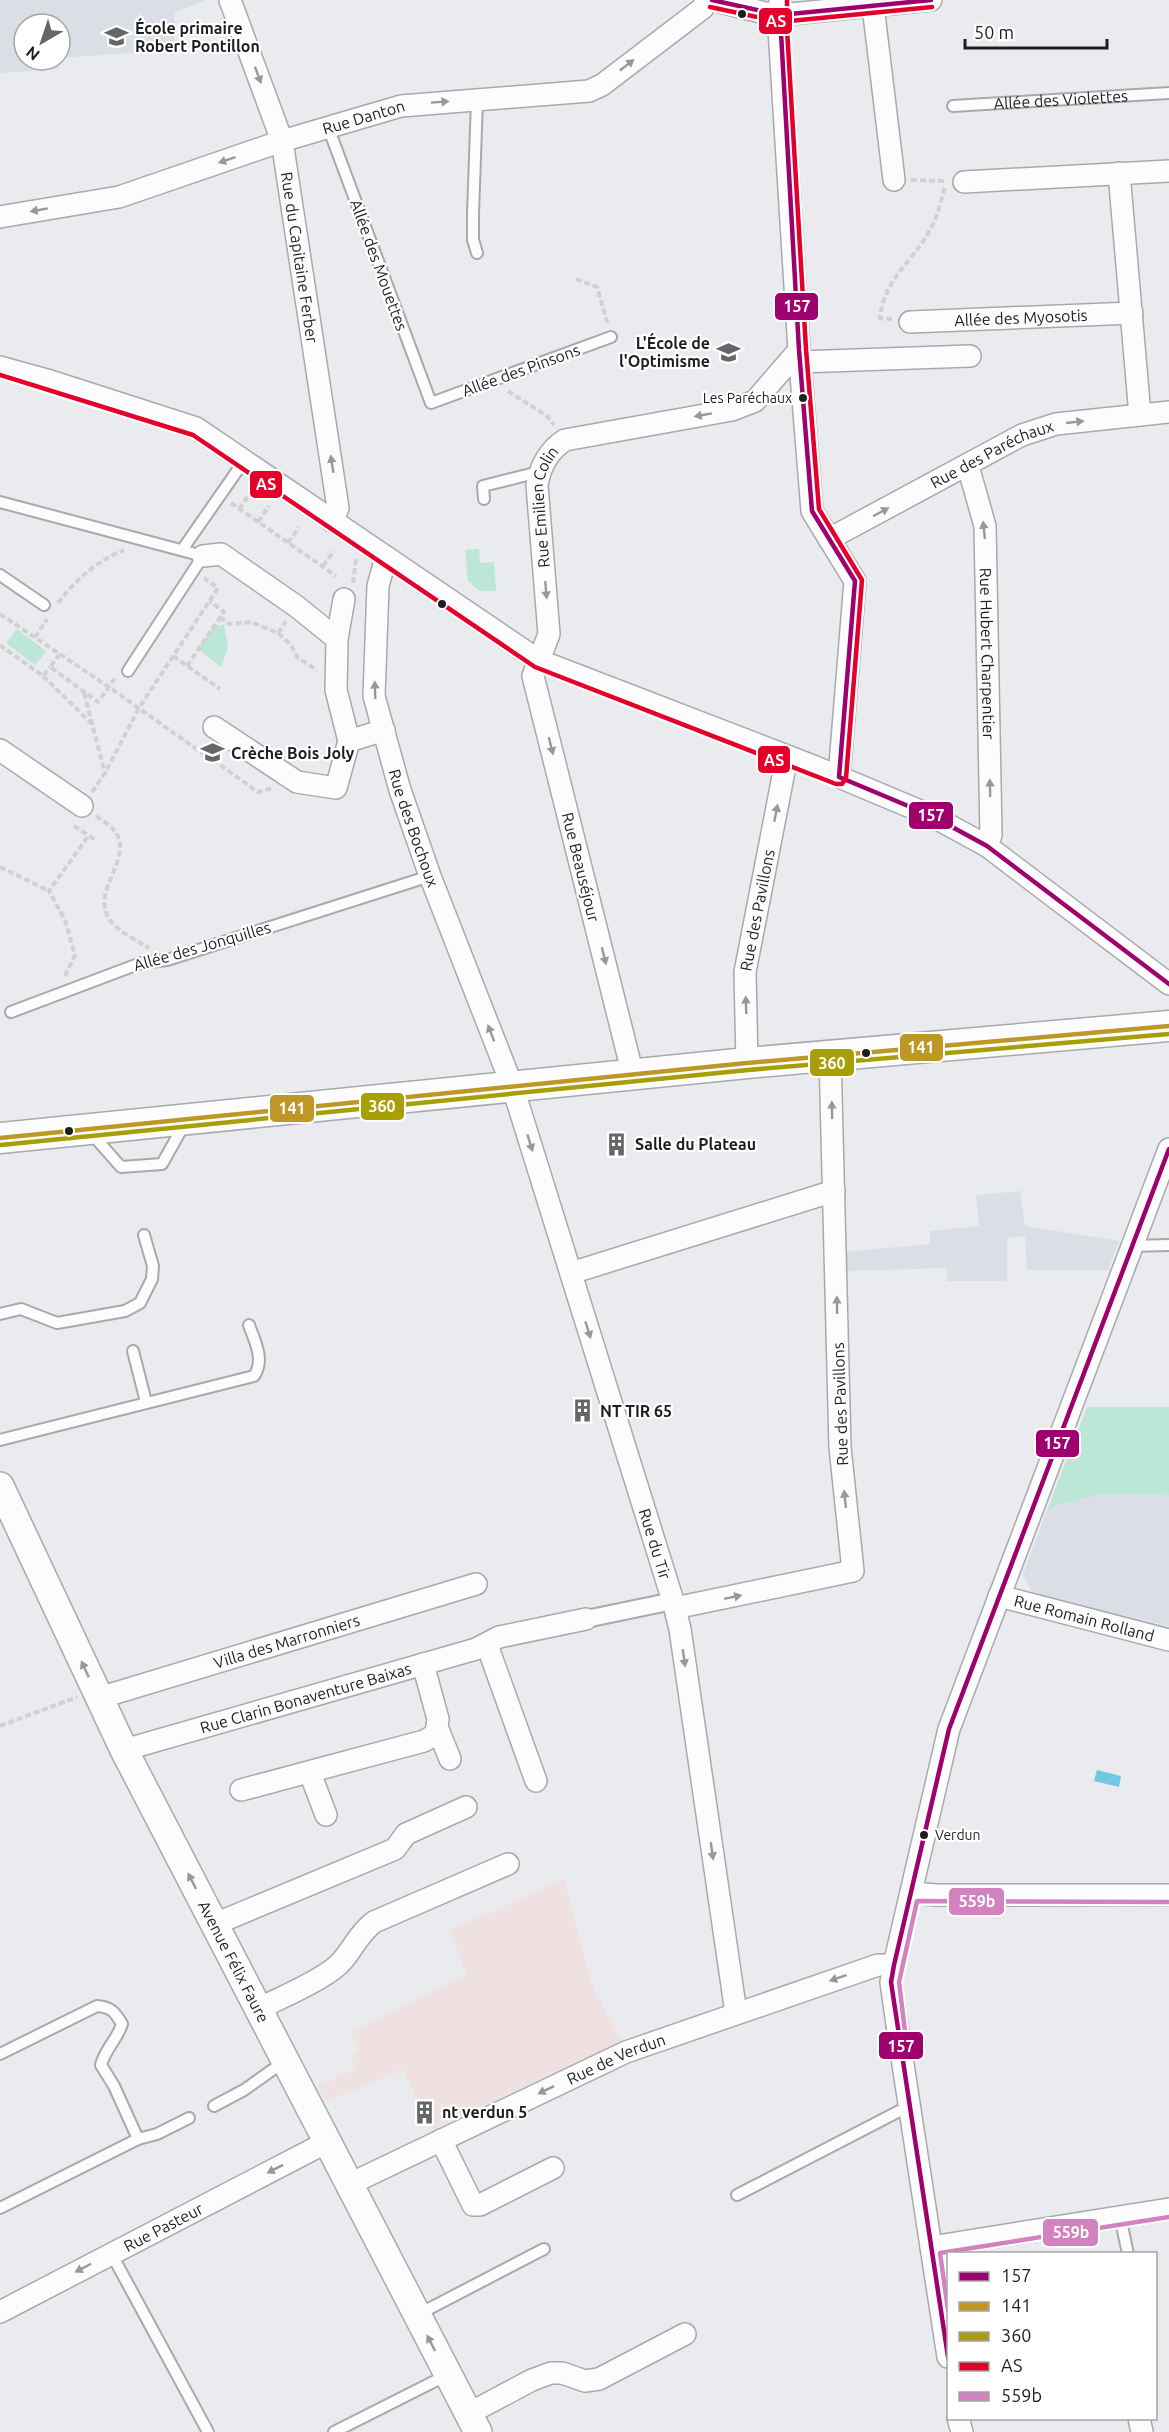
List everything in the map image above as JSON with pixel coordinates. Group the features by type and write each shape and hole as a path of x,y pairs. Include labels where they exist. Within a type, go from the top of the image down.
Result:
{"main road":[{"path":"0,1138 830,1055 1169,1026"}],"street":[{"name":"Rue du Capitaine Ferber","path":"230,0 282,141 338,508 332,520"},
{"name":"Rue Danton","path":"0,217 119,196 282,141 401,105 589,91 602,85 703,8 706,0"},
{"path":"712,0 761,12 780,7 873,6 931,0"},
{"path":"873,6 894,180"},
{"path":"780,7 779,29 812,512 855,581 839,777"},
{"path":"956,181 1169,171"},
{"path":"1119,173 1140,416"},
{"name":"Allée des Myosotis","path":"910,322 1132,313"},
{"path":"800,356 970,356"},
{"name":"Rue Emilien Colin","path":"538,660 549,634 537,485 539,472 547,458 565,440 732,410 755,401 800,356"},
{"path":"0,368 47,380 196,428 538,660 787,756 932,816 987,846 1169,984"},
{"name":"Rue des Paréchaux","path":"829,539 1022,435 1056,424 1169,412"},
{"name":"Rue Hubert Charpentier","path":"968,466 985,526 991,835 987,846"},
{"path":"198,563 220,554 296,606 337,639"},
{"name":"Rue des Bochoux","path":"386,557 378,586 374,696 400,790 430,876 513,1088"},
{"path":"214,727 297,782 336,788 350,741 336,690 337,639 344,599"},
{"name":"Rue Beauséjour","path":"538,660 533,676 633,1075"},
{"path":"350,741 384,730"},
{"path":"0,750 82,806"},
{"name":"Rue des Pavillons","path":"747,1063 745,972 787,756"},
{"name":"Rue des Pavillons","path":"674,1605 853,1571 840,1447 830,1055"},
{"name":"Rue du Tir","path":"513,1088 674,1605 736,2013"},
{"path":"947,2351 891,1982 894,1965 949,1729 1169,1149"},
{"path":"571,1273 834,1191"},
{"name":"Avenue Félix Faure","path":"0,1486 124,1750 473,2423"},
{"name":"Villa des Marronniers","path":"97,1695 476,1584"},
{"name":"Rue Romain Rolland","path":"999,1596 1169,1640"},
{"name":"Rue Clarin Bonaventure Baixas","path":"124,1750 487,1645 499,1636 674,1605"},
{"path":"487,1645 536,1781"},
{"path":"241,1790 424,1741 436,1734 438,1719 423,1664"},
{"path":"437,1727 450,1759"},
{"path":"310,1773 326,1815"},
{"path":"214,1924 395,1849 406,1833 466,1807"},
{"path":"258,2009 333,1970 347,1954 361,1931 374,1922 508,1864"},
{"path":"911,1893 1169,1895"},
{"name":"Rue de Verdun","path":"350,2184 626,2052 878,1965 894,1965"},
{"path":"441,2140 473,2205 480,2205 553,2169"},
{"name":"Rue Pasteur","path":"0,2312 327,2142"},
{"path":"931,2247 1169,2209"},
{"path":"473,2423 532,2380 551,2373 562,2373 585,2380 599,2379 685,2334"}],"lane":[{"name":"Allée des Violettes","path":"952,106 1169,93"},
{"path":"477,100 473,214 473,240 477,253"},
{"name":"Allée des Mouettes","path":"328,128 431,403"},
{"name":"Allée des Pinsons","path":"431,403 611,337"},
{"path":"182,550 244,461"},
{"path":"484,499 483,486 539,472"},
{"path":"0,502 182,550 198,563 128,670"},
{"path":"0,575 44,605"},
{"name":"Allée des Jonquilles","path":"11,1012 53,994 141,963 167,960 430,876"},
{"path":"88,1129 121,1167 162,1164 188,1119"},
{"path":"0,1314 21,1309 57,1323 125,1311 140,1303 152,1279 153,1266 144,1235"},
{"path":"1132,1246 1166,1244"},
{"path":"0,1440 254,1376 258,1370 260,1356 249,1325"},
{"path":"134,1351 146,1402"},
{"path":"0,2054 97,2006 109,2007 116,2013 122,2024 118,2037 104,2053 101,2065 114,2086 138,2139"},
{"path":"214,2106 244,2090 285,2061"},
{"path":"737,2196 909,2106"},
{"path":"0,2208 138,2139 157,2134 189,2118"},
{"path":"1120,2216 1128,2252"},
{"path":"417,2315 544,2249"},
{"path":"111,2253 208,2432"},
{"path":"334,2432 448,2375"}],"path":[{"path":"894,180 956,181 931,228 890,285 881,304 880,318 910,322"},
{"path":"576,279 597,287 611,337"},
{"path":"485,384 512,392 548,416 565,440"},
{"path":"239,509 251,492"},
{"path":"220,496 336,576"},
{"path":"258,522 269,506"},
{"path":"288,543 299,527"},
{"path":"34,637 71,585 103,560 147,541"},
{"path":"344,599 352,587 356,559 364,542"},
{"path":"323,566 334,551"},
{"path":"94,839 73,824 82,806 105,773 139,708 218,588 198,563"},
{"path":"187,666 224,612 210,601"},
{"path":"0,614 205,755"},
{"path":"220,617 229,624 250,622 278,633 290,644 298,658 327,677 336,690"},
{"path":"0,645 43,676 92,724"},
{"path":"43,676 60,654"},
{"path":"173,656 220,689"},
{"path":"50,667 98,702 121,670 128,670"},
{"path":"84,691 105,773"},
{"path":"213,760 258,792 297,782"},
{"path":"82,806 113,828 121,845 104,901 105,912 117,927 167,960"},
{"path":"49,891 89,835"},
{"path":"0,867 49,891 65,920 75,955 73,963 53,994"},
{"path":"0,1726 97,1695"}],"shaded area":[{"name":"École primaire Robert Pontillon","path":"0,0 207,0 175,12 174,50 72,57 72,12 12,12 12,72 15,72 0,73"},
{"path":"1020,1191 1025,1226 1119,1241 1108,1270 1027,1270 1025,1236 1007,1238 1007,1281 947,1281 947,1268 844,1271 844,1252 930,1244 930,1231 979,1226 976,1195"},
{"path":"1102,1494 1169,1495 1169,1626 1033,1594 1023,1575 1048,1508"},
{"path":"564,1879 593,1988 622,2041 433,2130 403,2070 326,2101 318,2086 356,2068 351,2057 360,2052 351,2032 467,1975 449,1931"}],"green space":[{"path":"479,549 480,563 494,562 496,591 480,591 468,581 465,550"},
{"path":"224,625 228,647 221,667 198,649 214,626"},
{"path":"17,629 46,651 35,665 6,643"},
{"path":"1087,1407 1169,1407 1169,1495 1102,1494 1048,1508"}],"water":[{"path":"1097,1770 1121,1776 1119,1787 1094,1781"}],"transit line":[{"name":"157","path":"712,0 780,15 931,0"},
{"name":"AS","path":"0,375 193,435 535,667 836,784 842,784 846,778 862,580 819,509 806,349 787,0"},
{"name":"AS","path":"710,7 780,22 932,7"},
{"name":"157","path":"780,15 799,350 812,511 855,581 839,777 932,816 987,846 1169,984"},
{"name":"141","path":"0,1138 747,1063 1169,1026"},
{"name":"360","path":"1,1145 748,1070 1169,1034"},
{"name":"157","path":"947,2350 891,1982 894,1965 949,1729 1169,1149"},
{"name":"559b","path":"905,2031 899,1982 917,1901 1169,1902"},
{"name":"559b","path":"947,2303 940,2253 1169,2217"}],"place":[{"name":"École primaire Robert Pontillon","path":"117,37"},
{"name":"L'École de l'Optimisme","path":"728,352"},
{"name":"Les Paréchaux","path":"803,398"},
{"name":"Crèche Bois Joly","path":"213,753"},
{"name":"Salle du Plateau","path":"617,1144"},
{"name":"NT TIR 65","path":"582,1411"},
{"name":"Verdun","path":"924,1835"},
{"name":"nt verdun 5","path":"424,2112"}]}
